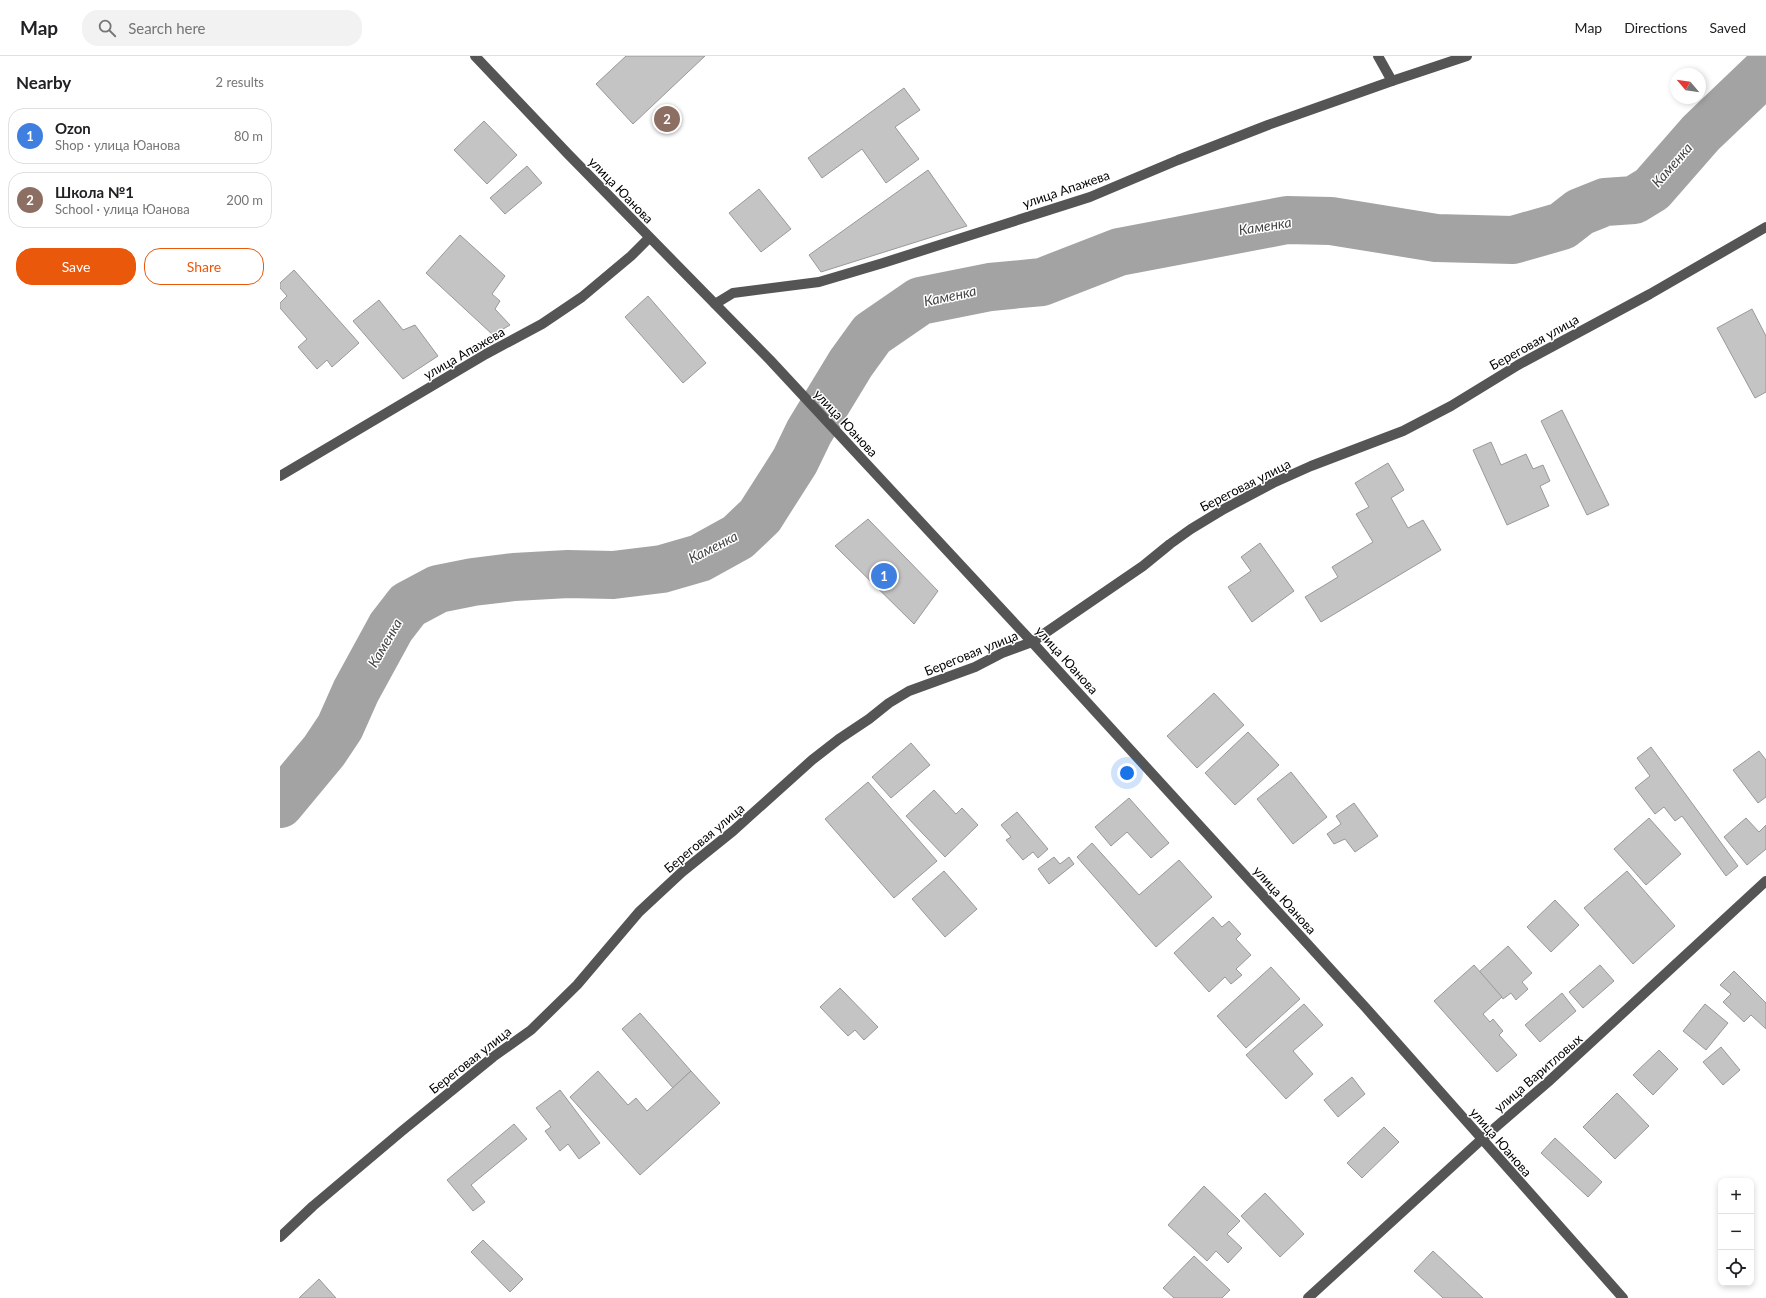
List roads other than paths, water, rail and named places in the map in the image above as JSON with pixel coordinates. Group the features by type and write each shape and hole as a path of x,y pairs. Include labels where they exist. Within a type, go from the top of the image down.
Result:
{"street":[{"name":"улица Юанова","path":"475,56 649,238 770,360 1032,642 1293,927 1622,1298"},
{"path":"1378,56 1392,81 1467,56"},
{"name":"улица Апажева","path":"716,304 733,292 826,280 1090,198 1178,160 1268,125 1392,81"},
{"name":"Береговая улица","path":"280,1237 313,1206 402,1131 493,1058 531,1030 577,985 639,912 682,872 733,831 812,760 889,703 909,691 975,667 1002,653 1032,642 1143,566 1191,529 1224,509 1292,475 1403,430 1451,406 1518,365 1650,294 1766,226"},
{"name":"улица Апажева","path":"280,476 460,369 542,324 582,297 631,256 649,238"},
{"name":"улица Варитловых","path":"1308,1298 1482,1139 1548,1082 1766,881"}],"waterway":[{"name":"Каменка","path":"280,804 324,751 340,727 356,691 391,627 408,605 438,589 473,582 514,577 568,574 613,575 662,569 700,558 738,537 760,516 795,461 809,432 851,363 872,334 920,301 990,287 1042,282 1119,252 1287,220 1331,221 1436,238 1513,240 1562,226 1580,212 1605,202 1634,200 1652,189 1701,133 1766,71"}],"place":[{"name":"Школа №1","path":"667,119"},
{"name":"Ozon","path":"884,576"}]}
